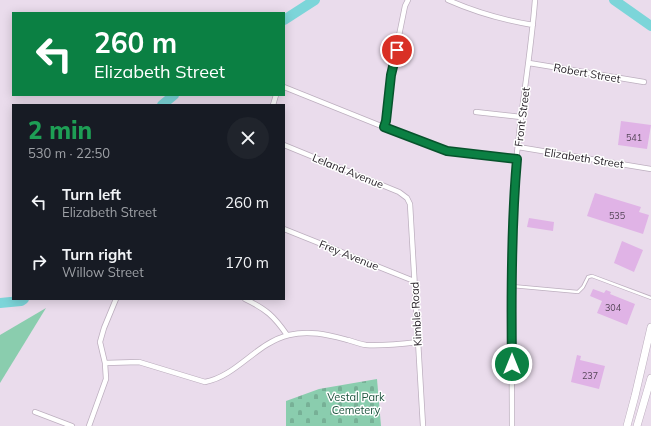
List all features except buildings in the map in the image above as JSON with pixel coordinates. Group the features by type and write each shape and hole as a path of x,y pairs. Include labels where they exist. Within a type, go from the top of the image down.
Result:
{"main road":[{"path":"627,426 636,396 651,327"},
{"path":"637,426 651,378"}],"street":[{"path":"384,127 391,75 405,6 408,0"},
{"path":"448,0 479,13 533,25"},
{"name":"Front Street","path":"512,426 513,201 535,0"},
{"name":"Robert Street","path":"529,63 644,82"},
{"path":"285,87 447,151 517,159"},
{"path":"476,112 521,117"},
{"name":"Leland Avenue","path":"285,145 399,192 407,198 409,202"},
{"name":"Elizabeth Street","path":"518,147 651,169"},
{"name":"Kimble Road","path":"409,202 423,426"},
{"name":"Frey Avenue","path":"285,229 414,281"},
{"path":"89,426 106,379 105,363 100,342 116,300"},
{"path":"247,300 264,308 276,319 287,335"},
{"path":"105,363 139,362 205,382 215,380 225,375 264,347 287,335 312,332 323,333 366,345 418,342"},
{"path":"35,412 72,426"}],"lane":[{"path":"512,286 578,292 584,287 588,277 592,276 651,298"}],"green space":[{"path":"46,308 0,383 0,335"},
{"name":"Vestal Park Cemetery","path":"377,379 381,426 286,426 286,401 319,389"}],"waterway":[{"path":"285,19 315,0"},
{"path":"614,0 651,26"},
{"path":"163,104 173,96"},
{"path":"0,303 22,300"}],"route":[{"path":"397,50 391,75 384,127 447,151 517,159 513,201 512,364"}]}
